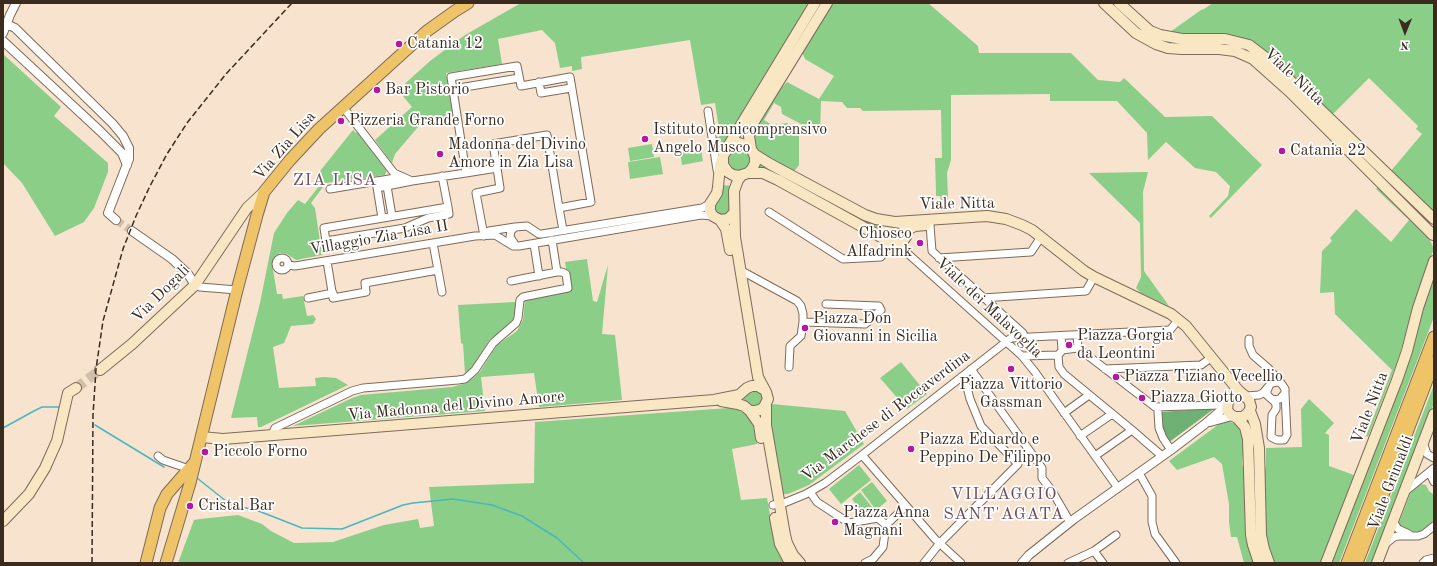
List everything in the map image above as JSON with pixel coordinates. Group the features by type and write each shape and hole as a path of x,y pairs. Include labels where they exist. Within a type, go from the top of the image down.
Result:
{"main road":[{"name":"Via Zia Lisa","path":"166,563 186,494 237,290 264,192 290,160 343,107 427,31 454,10 468,3"},
{"path":"767,450 759,424 742,400 751,378 748,359 727,233 723,224 710,211 710,204 716,193 722,153 815,3"},
{"path":"790,563 780,544 776,504 767,450 766,405 768,396 758,377 740,270 735,237 734,191 738,180 752,169 755,163 750,136 752,125 827,3"},
{"name":"Viale Nitta","path":"1104,3 1136,33 1156,44 1168,48 1235,50 1253,59 1290,92 1434,236"},
{"path":"1119,3 1150,31 1160,35 1182,39 1224,39 1250,45 1270,61 1434,218"},
{"path":"722,153 732,145 739,143 745,145 752,151"},
{"name":"Viale Nitta","path":"752,151 770,164 865,216 893,221 978,216 1006,219 1022,225 1039,240 1084,271 1093,279 1167,311 1177,321 1193,332 1210,358 1245,395"},
{"path":"722,153 723,164 728,172 733,175 757,173 770,176 889,241 898,243 915,226 978,221 998,223 1020,230 1039,240"},
{"name":"Via Dogali","path":"100,370 132,344 195,285 247,208 264,192"},
{"path":"247,208 259,208"},
{"path":"716,218 728,219 734,213"},
{"path":"889,241 882,233 883,227 886,223 893,221 902,224 906,235"},
{"path":"1434,223 1432,229 1434,236"},
{"name":"Viale Nitta","path":"1326,563 1397,380 1434,261"},
{"path":"1424,291 1434,274"},
{"path":"1347,563 1434,337"},
{"path":"1210,358 1225,382 1228,390 1227,410 1245,427 1248,439 1250,529 1259,563"},
{"path":"1357,563 1434,362"},
{"path":"714,400 735,396 755,385 763,389"},
{"path":"3,521 29,494 45,468 57,441 70,394"},
{"path":"1228,402 1236,394 1245,395 1249,400 1259,448 1261,535 1269,563"},
{"path":"714,400 760,410 766,405"},
{"name":"Via Madonna del Divino Amore","path":"201,436 223,439 714,400"},
{"path":"1234,417 1245,417 1250,409"},
{"name":"Viale Grimaldi","path":"1377,563 1434,414"},
{"name":"Via Zia Lisa","path":"146,563 160,508 172,487 192,466"},
{"path":"172,487 183,488 186,494"},
{"path":"776,504 787,543 793,555 800,563"},
{"path":"1330,563 1333,546"}],"street":[{"path":"16,3 4,28 15,28 112,123 123,136 129,148 130,152 127,165 108,213 116,220"},
{"path":"3,41 100,131 122,154 127,165"},
{"path":"27,63 38,52"},
{"path":"466,173 451,77 517,66 521,86 570,77 591,202 559,208"},
{"path":"453,89 520,78"},
{"path":"539,82 541,93 571,88"},
{"path":"343,107 394,173 412,182"},
{"path":"708,111 722,153"},
{"path":"100,131 107,132 110,130 112,123"},
{"path":"483,234 476,193 500,188 493,144 547,135 563,230"},
{"path":"376,184 387,186 497,168"},
{"path":"442,176 448,206 449,214 428,218 406,228 326,241 324,228 448,206"},
{"path":"330,189 376,184 401,177"},
{"path":"376,184 388,217 391,231"},
{"path":"387,186 388,217"},
{"path":"483,234 527,226 539,234 702,208 710,204"},
{"path":"769,212 843,259 881,257 889,241"},
{"path":"483,234 498,236 510,245 517,246 701,215 716,218"},
{"path":"930,225 932,251 1023,333 1024,338"},
{"path":"515,227 511,231 510,237 513,244 517,246"},
{"path":"132,231 172,260 188,274 195,285 200,287 237,290"},
{"name":"Villaggio Zia Lisa II","path":"288,266 327,261 483,234"},
{"path":"906,235 904,248 906,252"},
{"path":"552,240 557,272"},
{"path":"939,258 1031,252 1039,240"},
{"name":"Viale dei Malavoglia","path":"889,241 906,252 1022,356 1118,488"},
{"path":"433,243 442,292"},
{"path":"534,244 539,276"},
{"path":"327,261 334,298 366,292 365,283 438,270"},
{"path":"740,270 797,301 801,306 803,314 801,336 790,346 789,367"},
{"path":"272,435 275,428 352,391 363,388 458,380 465,378 475,370 493,343 516,323 520,300 523,296 568,288 566,274 562,272 510,280"},
{"path":"983,298 1086,291 1093,279"},
{"path":"308,298 333,294"},
{"path":"803,322 865,324 881,310 879,306 826,304"},
{"path":"1006,342 1011,338 1170,330 1177,321"},
{"path":"1078,348 1080,335"},
{"path":"1057,336 1060,353 1059,367 1064,374 1162,456"},
{"path":"1250,339 1249,346 1253,355 1269,369 1285,390 1287,435 1284,440 1276,440 1272,436 1272,415 1276,409 1275,402 1267,391 1271,376 1269,369"},
{"name":"Via Marchese di Roccaverdina","path":"776,504 792,500 825,483 1006,342"},
{"path":"1022,356 1060,353 1078,348"},
{"path":"1078,348 1124,383 1156,410 1159,428 1163,438 1171,450"},
{"path":"1106,369 1201,365 1210,358"},
{"path":"1124,383 1125,368"},
{"path":"971,369 1042,468 1042,478 1052,491 1070,522"},
{"path":"924,563 940,543 1018,464 981,426 970,399 967,386 961,377"},
{"path":"1245,395 1263,393 1269,386 1277,382 1281,383"},
{"path":"1250,409 1257,398 1261,396 1280,399 1285,393"},
{"path":"1064,413 1089,395"},
{"path":"1156,410 1220,405 1228,402"},
{"path":"1022,563 1029,555 1070,522 1140,473 1205,424 1228,402"},
{"path":"1080,436 1112,414"},
{"path":"1205,424 1234,417"},
{"path":"1095,456 1132,430"},
{"path":"1423,442 1427,454 1434,458"},
{"path":"862,455 906,506 940,543 961,563"},
{"path":"158,456 163,460 192,466"},
{"path":"1404,493 1412,484 1431,470 1434,482"},
{"path":"1140,473 1152,496 1152,522 1155,534 1176,563"},
{"path":"810,492 817,502 849,523 878,518 886,525"},
{"path":"865,563 872,559 883,547 886,525 906,506"},
{"path":"1393,521 1398,529 1411,535"},
{"path":"1384,545 1394,537 1424,534 1434,526"},
{"path":"1068,563 1094,551 1116,536"},
{"path":"1094,551 1102,563"},
{"path":"1424,563 1426,560 1434,558"}],"green space":[{"path":"521,3 809,3 719,148 717,147 716,138 720,136 715,103 701,105 690,40 581,57 582,69 572,71 572,66 560,68 555,43 542,30 498,39 502,64 446,73 453,116 424,120 395,154 392,163 375,140 412,107 398,90 430,61 465,35"},
{"path":"832,3 928,3 978,46 979,53 1071,53 1098,80 1120,82 1124,78 1165,117 1212,116 1262,165 1211,218 1209,216 1228,196 1230,186 1216,172 1195,168 1166,142 1148,160 1147,133 1117,101 1050,101 1050,94 951,95 951,160 947,173 948,198 946,201 941,200 940,196 936,196 935,158 942,158 941,110 863,111 860,108 847,108 842,102 821,101 820,134 782,114 781,107 774,103 764,120 772,125 787,123 799,130 799,165 793,173 759,151 755,145 754,132 776,94 787,82 819,99 834,76 805,59 802,52"},
{"path":"1213,3 1434,3 1434,213 1390,172 1422,134 1416,129 1418,126 1369,78 1334,113 1330,115 1254,45 1183,36 1170,32"},
{"path":"3,54 61,107 54,116 108,163 108,172 94,208 84,222 55,236 22,183 3,163"},
{"path":"353,130 356,133 357,132 387,170 385,175 326,183 311,203 315,208 322,255 296,260 287,254 280,253 275,256 272,263 277,294 282,294 283,299 303,296 307,316 313,315 316,319 313,324 291,326 284,343 273,347 279,388 316,386 315,378 324,377 336,378 348,385 261,427 258,427 257,417 231,418 260,303 274,233 287,213 298,200 305,204 323,181 316,176"},
{"path":"652,144 654,157 630,161 628,148"},
{"path":"743,147 751,157 750,167 738,173 727,165 726,162 730,150"},
{"path":"701,149 703,161 682,165 680,152"},
{"path":"660,157 663,174 630,179 628,162"},
{"path":"759,161 881,223 879,232 757,168"},
{"path":"1148,172 1143,192 1144,271 1169,306 1141,293 1136,288 1141,277 1140,223 1089,173"},
{"path":"723,185 732,186 732,209 725,217 715,214 715,203"},
{"path":"1378,187 1428,236 1433,247 1433,251 1414,304 1399,357 1368,437 1366,436 1392,370 1335,314 1334,292 1320,293 1322,251 1332,241 1330,238 1356,209 1391,242 1409,220 1376,189"},
{"path":"587,259 593,301 597,302 608,265 602,334 615,335 622,400 539,407 534,373 481,377 485,411 293,426 361,395 452,387 467,383 480,372 497,345 517,331 523,320 525,299 570,291 565,262"},
{"path":"1434,277 1434,317 1339,563 1331,563"},
{"path":"515,302 515,312 509,326 490,339 472,367 465,373 458,305"},
{"path":"901,362 927,394 907,409 880,378"},
{"path":"1434,385 1434,403 1372,563 1365,563"},
{"path":"753,388 765,395 758,409 745,404 744,401 744,397"},
{"path":"1309,399 1334,423 1325,433 1329,435 1329,466 1354,475 1321,563 1275,563 1270,551 1265,528 1264,473 1266,466 1266,448 1302,447 1301,409"},
{"path":"772,404 845,411 864,444 809,485 788,494 784,494 782,492 770,418"},
{"path":"728,408 736,409 748,415 755,428 757,444 732,449 741,500 767,498 776,548 785,563 178,563 194,520 200,519 238,515 262,524 271,531 294,543 333,542 384,525 418,519 420,528 434,526 429,487 534,483 535,422"},
{"path":"1215,408 1168,443 1164,437 1162,412"},
{"path":"1227,421 1236,424 1240,427 1242,432 1244,445 1242,464 1245,474 1245,526 1248,545 1254,563 1244,563 1237,537 1231,537 1229,504 1222,464 1214,457 1177,470 1169,461 1219,424"},
{"path":"859,465 871,480 841,504 829,489"},
{"path":"872,482 887,501 876,510 861,490"},
{"path":"1420,484 1426,485 1429,491 1434,495 1434,521 1422,531 1414,532 1400,528 1399,523 1412,489"},
{"path":"860,492 872,507 863,514 852,499"}],"waterway":[{"path":"3,428 42,407 61,407"},
{"path":"95,425 164,467"},
{"path":"197,478 231,505 256,510 302,528 342,529 403,505 413,503 453,499 492,505 522,516 557,538 584,563"}],"tunnel":[{"path":"116,220 132,231"},
{"path":"76,388 100,370"}],"railway":[{"path":"92,563 93,415 96,369 103,321 123,249 150,186 167,154 187,123 226,74 292,3"}],"place":[{"name":"Catania 12","path":"399,44"},
{"name":"Bar Pistorio","path":"377,90"},
{"name":"Pizzeria Grande Forno","path":"341,121"},
{"name":"Istituto omnicomprensivo Angelo Musco","path":"645,139"},
{"name":"Catania 22","path":"1282,151"},
{"name":"Madonna del Divino Amore in Zia Lisa","path":"440,154"},
{"name":"Chiosco Alfadrink","path":"920,243"},
{"name":"Piazza Don Giovanni in Sicilia","path":"805,328"},
{"name":"Piazza Gorgia da Leontini","path":"1069,345"},
{"name":"Piazza Vittorio Gassman","path":"1011,369"},
{"name":"Piazza Tiziano Vecellio","path":"1116,377"},
{"name":"Piazza Giotto","path":"1142,398"},
{"name":"Piazza Eduardo e Peppino De Filippo","path":"911,449"},
{"name":"Piccolo Forno","path":"205,452"},
{"name":"Cristal Bar","path":"190,506"},
{"name":"Piazza Anna Magnani","path":"835,522"}],"district":[{"name":"ZIA LISA","path":"335,181"},
{"name":"VILLAGGIO SANT'AGATA","path":"1004,505"}]}
